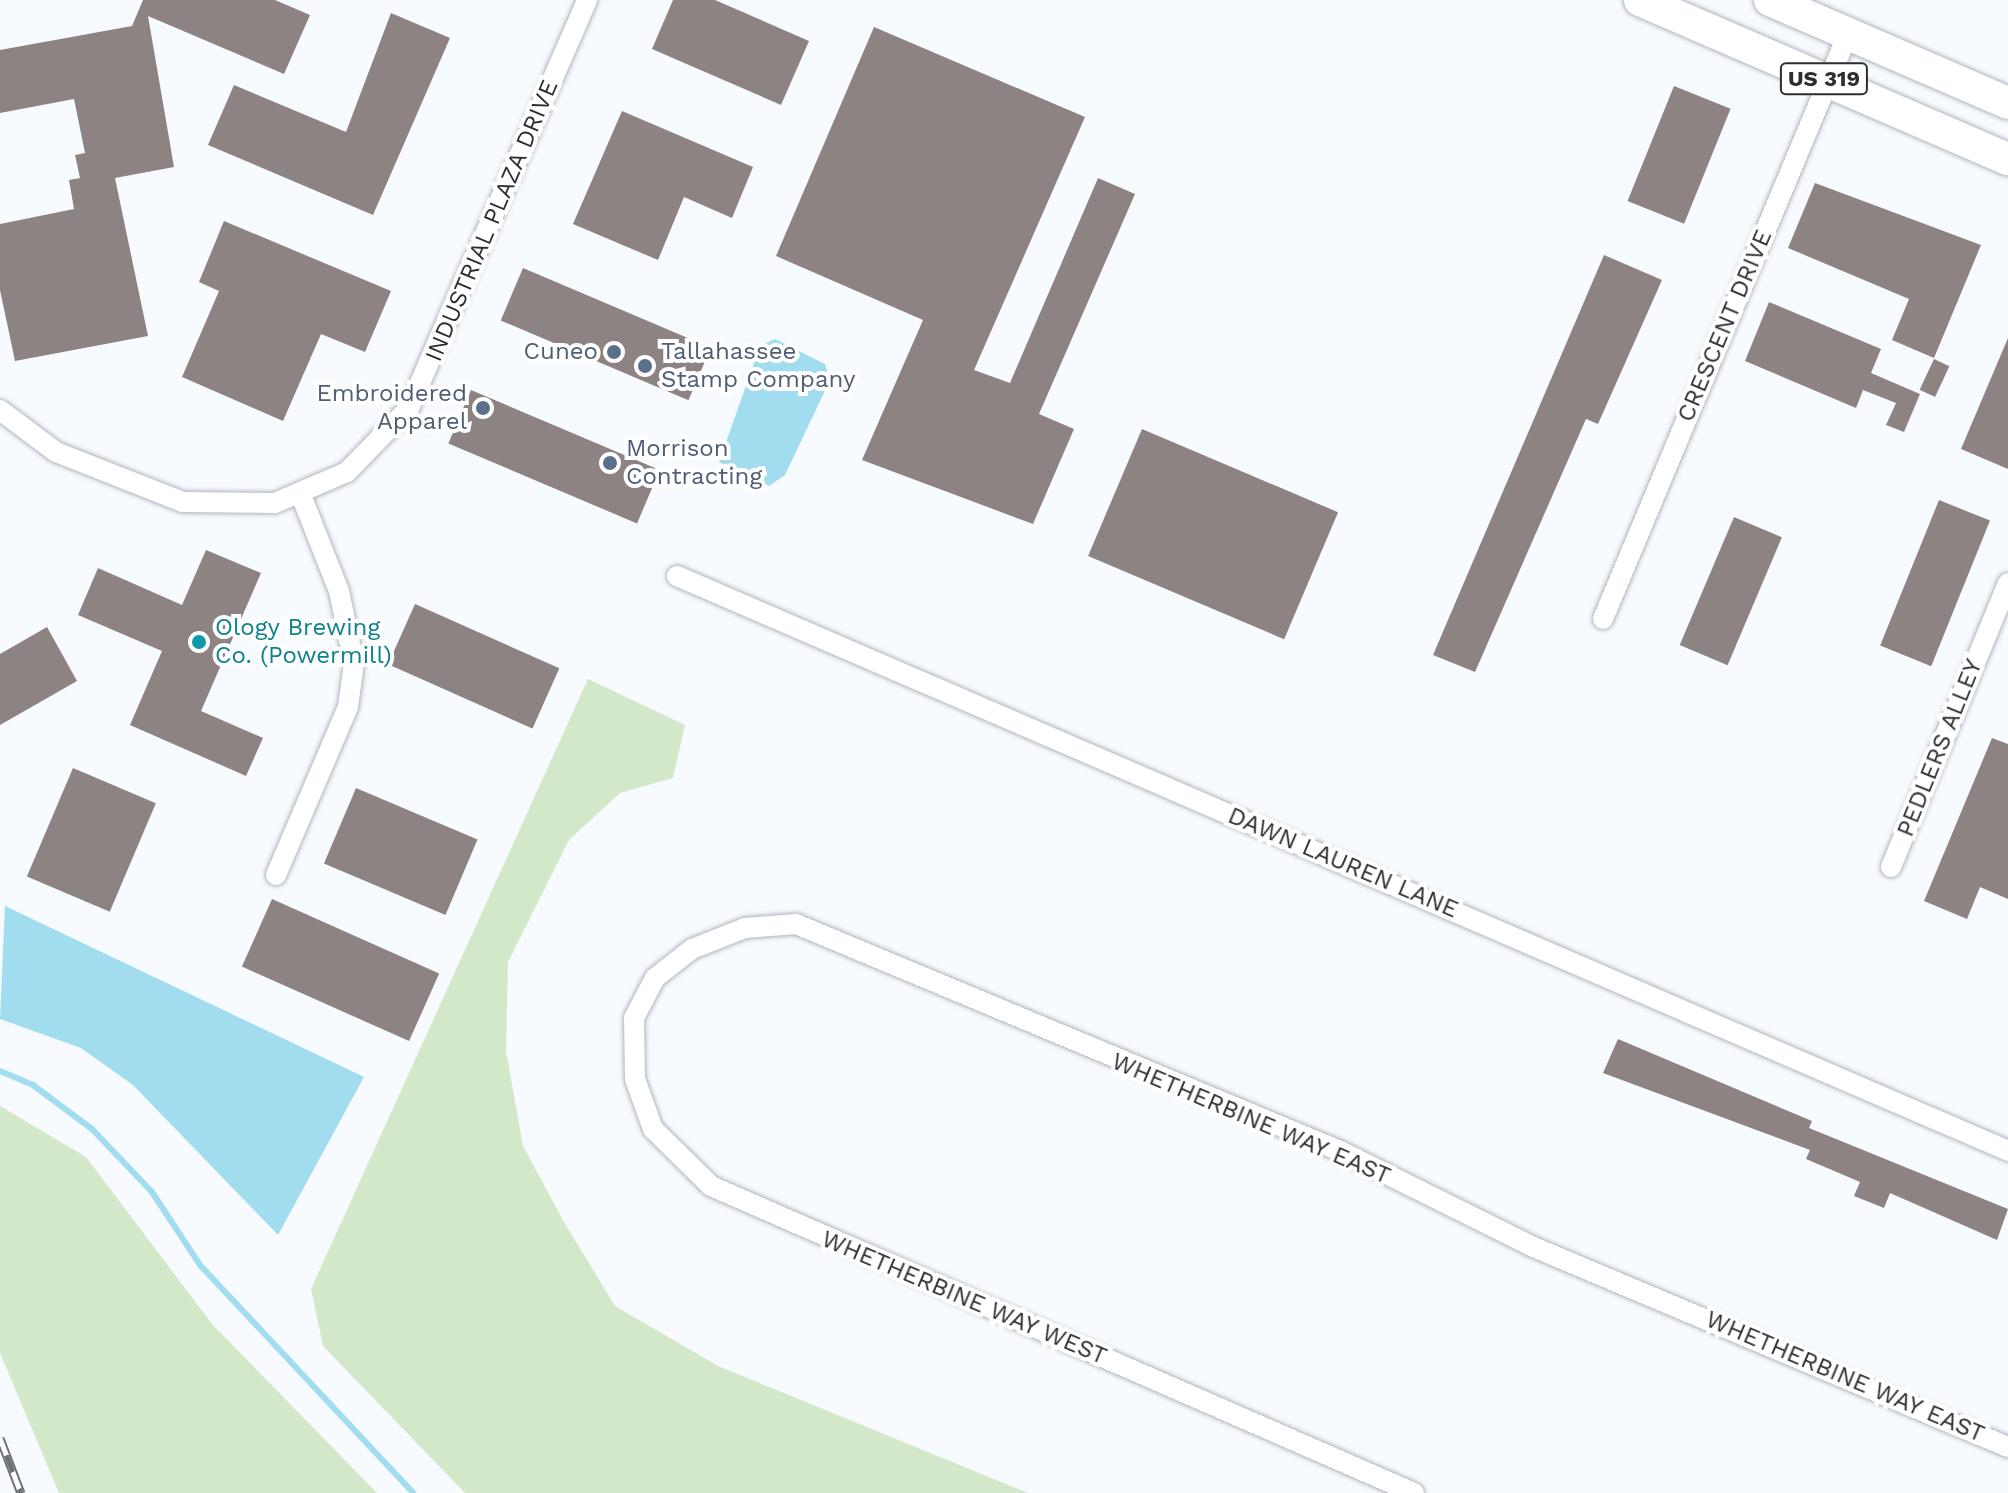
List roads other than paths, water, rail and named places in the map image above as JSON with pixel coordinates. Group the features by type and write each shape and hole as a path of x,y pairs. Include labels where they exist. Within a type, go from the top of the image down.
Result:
{"main road":[{"name":"US 319","path":"1640,0 2008,159"},
{"name":"US 319","path":"1770,0 2008,103"}],"street":[{"name":"INDUSTRIAL PLAZA DRIVE","path":"0,410 56,452 156,495 245,507 301,495 347,472 409,408 587,0"},
{"name":"CRESCENT DRIVE","path":"1603,619 1848,34"},
{"path":"276,875 348,707 354,663 339,591 301,495"},
{"name":"DAWN LAUREN LANE","path":"677,576 2008,1151"},
{"name":"PEDLERS ALLEY","path":"1891,867 2008,583"},
{"name":"WHETHERBINE WAY EAST","path":"639,1003 669,962 692,949 773,920 796,924 1340,1151 1531,1246 2008,1447"},
{"name":"WHETHERBINE WAY WEST","path":"639,1003 631,1038 643,1106 667,1148 711,1186 1414,1493"}],"water":[{"path":"775,339 825,364 830,380 785,475 769,486 719,462 760,346"},
{"path":"5,906 364,1077 278,1235 133,1085 81,1048 0,1019"}],"waterway":[{"path":"0,1071 33,1085 92,1129 152,1192 200,1265 413,1493"}],"railway":[{"path":"0,1438 21,1493"}],"place":[{"name":"Cuneo","path":"614,352"},
{"name":"Tallahassee Stamp Company","path":"645,366"},
{"name":"Embroidered Apparel","path":"483,408"},
{"name":"Morrison Contracting","path":"610,463"},
{"name":"Ology Brewing Co. (Powermill)","path":"199,642"}]}
